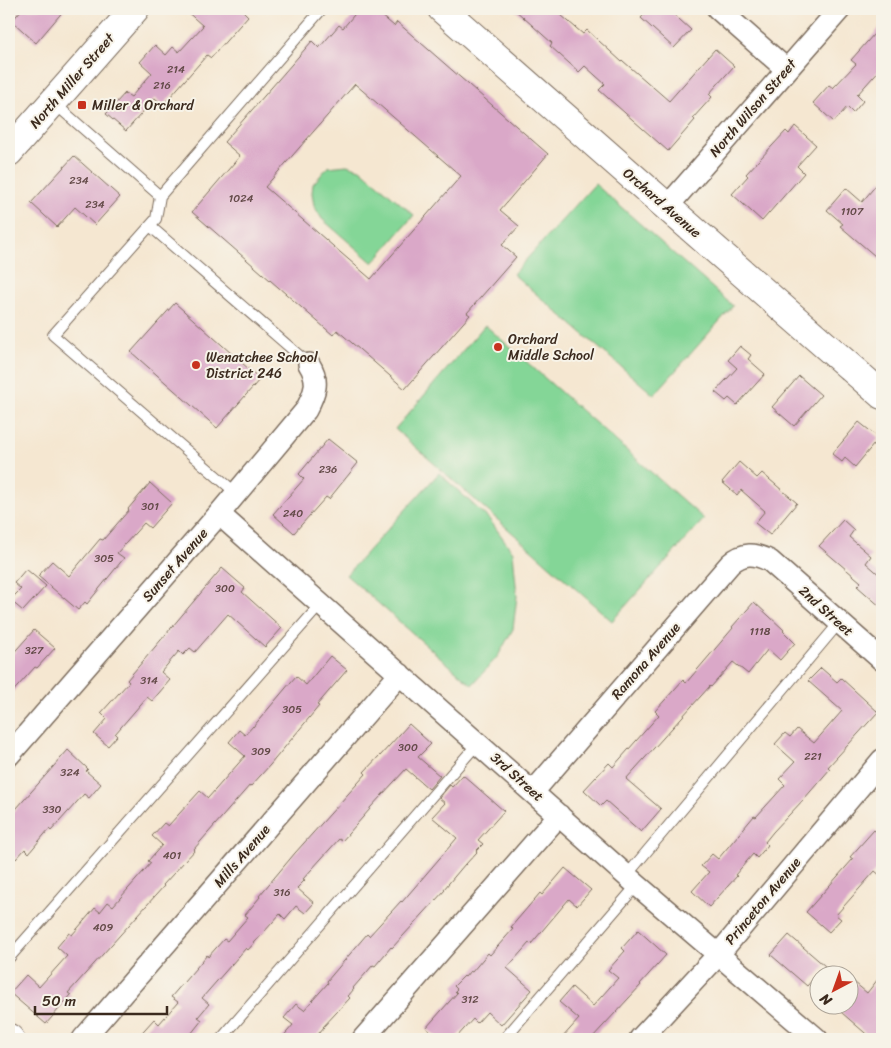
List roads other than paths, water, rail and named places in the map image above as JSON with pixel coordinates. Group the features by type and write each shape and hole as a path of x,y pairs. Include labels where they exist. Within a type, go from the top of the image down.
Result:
{"street":[{"name":"North Miller Street","path":"9,152 135,9"},
{"name":"Orchard Avenue","path":"442,9 882,395"},
{"path":"718,9 786,69"},
{"name":"North Wilson Street","path":"667,207 840,9"},
{"name":"Sunset Avenue","path":"9,755 219,514 306,410 316,387 313,371 309,364"},
{"name":"3rd Street","path":"219,514 632,880 817,1039"},
{"name":"Ramona Avenue","path":"534,792 736,558 760,556 770,561"},
{"name":"2nd Street","path":"770,561 882,660"},
{"name":"Mills Avenue","path":"83,1039 400,674"},
{"name":"Princeton Avenue","path":"640,1039 718,955 882,760"},
{"path":"363,1039 560,815"}],"lane":[{"path":"236,494 53,334 156,219 160,196 322,9"},
{"path":"53,103 160,196"},
{"path":"150,226 309,364"},
{"path":"9,958 321,604"},
{"path":"504,1039 839,623"},
{"path":"221,1039 478,743"}],"place":[{"name":"Miller & Orchard","path":"82,105"},
{"name":"Orchard Middle School","path":"498,347"},
{"name":"Wenatchee School District 246","path":"196,365"}]}
